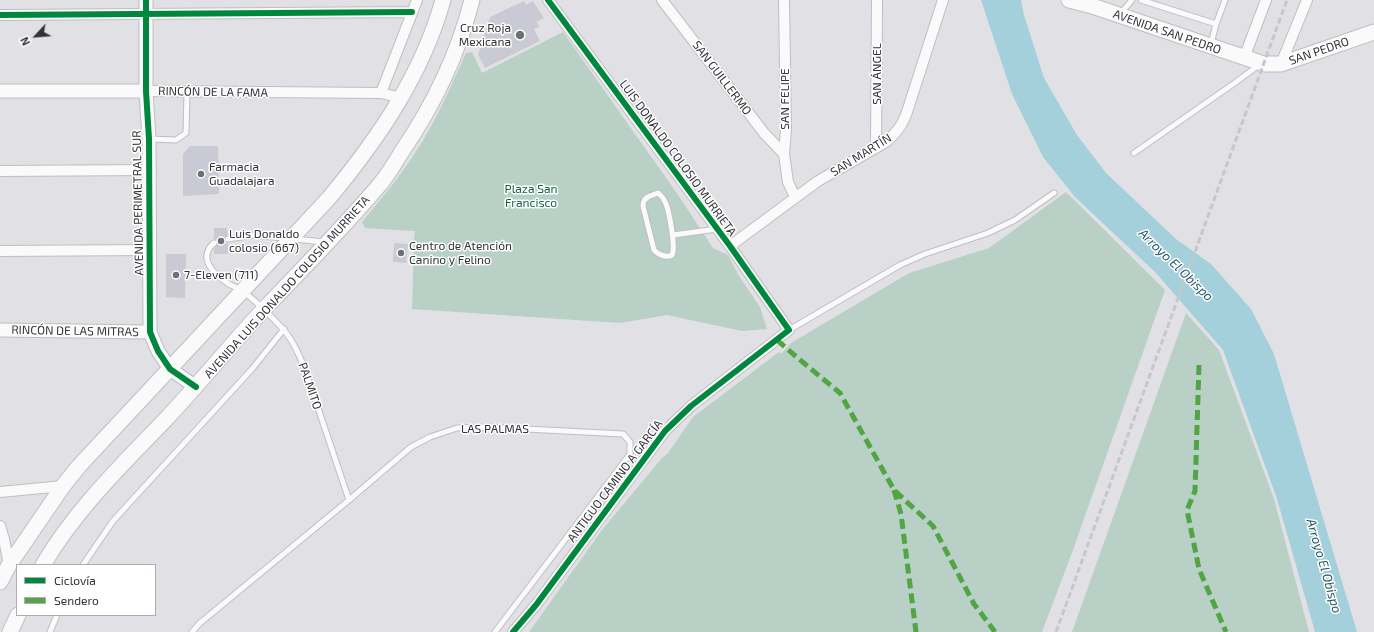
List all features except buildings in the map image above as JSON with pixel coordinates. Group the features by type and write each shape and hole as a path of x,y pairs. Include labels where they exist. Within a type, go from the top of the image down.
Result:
{"main road":[{"path":"0,582 9,565 62,486 79,466 329,198 350,173 386,123 401,98 417,68 436,22 443,0"},
{"path":"436,22 449,8 452,0"},
{"name":"AVENIDA LUIS DONALDO COLOSIO MURRIETA","path":"45,564 62,537 101,486 196,387 264,309 338,232 383,181 415,132 438,90 458,47 472,0"},
{"name":"AVENIDA SAN PEDRO","path":"1069,0 1092,6 1263,64"},
{"name":"SAN PEDRO","path":"1263,64 1281,64 1374,32"},
{"path":"10,632 18,616"}],"street":[{"name":"AVENIDA PERIMETRAL SUR","path":"146,0 146,91 150,170 150,332 158,351 170,369 196,387"},
{"path":"382,93 417,0"},
{"name":"LUIS DONALDO COLOSIO MURRIETA","path":"548,0 730,246 789,330"},
{"name":"SAN GUILLERMO","path":"662,0 764,134 784,154"},
{"name":"SAN FELIPE","path":"784,0 786,130 784,154 788,182 795,197"},
{"name":"SAN ÁNGEL","path":"876,148 877,0"},
{"name":"SAN MARTÍN","path":"730,246 818,181 886,142 895,134 902,125 943,0"},
{"path":"1244,58 1266,0"},
{"path":"1281,64 1306,0"},
{"path":"0,15 412,12"},
{"name":"RINCÓN DE LA FAMA","path":"0,91 382,93 401,98"},
{"path":"0,171 150,170"},
{"path":"0,251 149,250"},
{"name":"RINCÓN DE LAS MITRAS","path":"0,330 150,332"},
{"name":"ANTIGUO CAMINO A GARCÍA","path":"513,632 536,605 666,431 691,406 789,330"},
{"path":"0,492 62,486"},
{"path":"0,526 9,565"}],"lane":[{"path":"1120,16 1132,0"},
{"path":"1141,0 1216,24"},
{"path":"1210,46 1225,0"},
{"path":"1134,153 1263,64"},
{"path":"149,139 176,140 186,133 188,92"},
{"path":"658,193 666,201 673,235 674,252 672,256 669,257 656,254 643,206 643,201 647,197 658,193"},
{"name":"ANTIGUO CAMINO A GARCÍA","path":"789,330 900,265 925,254 988,233 1015,220 1054,193"},
{"path":"673,235 717,229"},
{"path":"228,239 254,235 327,242"},
{"name":"PALMITO","path":"214,243 207,251 208,263 213,271 226,283 242,291 264,309 284,329 300,357 349,500"},
{"path":"84,564 113,521 252,369 284,329"},
{"name":"LAS PALMAS","path":"192,632 200,623 411,447 430,437 457,428 488,427 623,434 630,442 630,454 495,632"},
{"path":"50,632 57,616"}],"green space":[{"name":"Plaza San Francisco","path":"563,32 676,192 713,248 728,255 739,276 760,307 767,329 742,331 667,315 620,323 412,309 415,231 365,228 362,222 395,181 421,144 442,106 466,53 472,52 482,73"},
{"path":"1066,192 1165,290 1073,550 1042,632 529,632 602,530 662,458 668,453 693,417 779,352 781,354 791,343 909,273 989,248"},
{"path":"1186,313 1219,350 1274,499 1309,632 1072,632"}],"water":[{"name":"Arroyo El Obispo","path":"981,0 1021,0 1024,15 1044,78 1077,135 1106,173 1176,239 1211,264 1251,309 1274,354 1357,632 1315,632 1277,499 1223,350 1156,273 1075,197 1043,157 1012,94"}],"railway":[{"path":"1056,632 1287,0"}],"marked path":[{"path":"777,340 840,393 894,490 933,526 974,604 995,632"},
{"path":"1199,365 1195,491 1187,510 1199,569 1226,632"},
{"path":"894,490 901,514 916,632"}],"cycle path":[{"path":"146,0 146,91 149,139 150,332 158,351 170,369 196,387"},
{"path":"513,632 536,605 665,431 691,406 789,330 730,246 548,0"},
{"path":"0,15 412,12"}],"place":[{"name":"Cruz Roja Mexicana","path":"520,35"},
{"name":"Farmacia Guadalajara","path":"201,174"},
{"name":"Luis Donaldo colosio (667)","path":"221,241"},
{"name":"Centro de Atención Canino y Felino","path":"401,253"},
{"name":"7-Eleven (711)","path":"176,275"}]}
